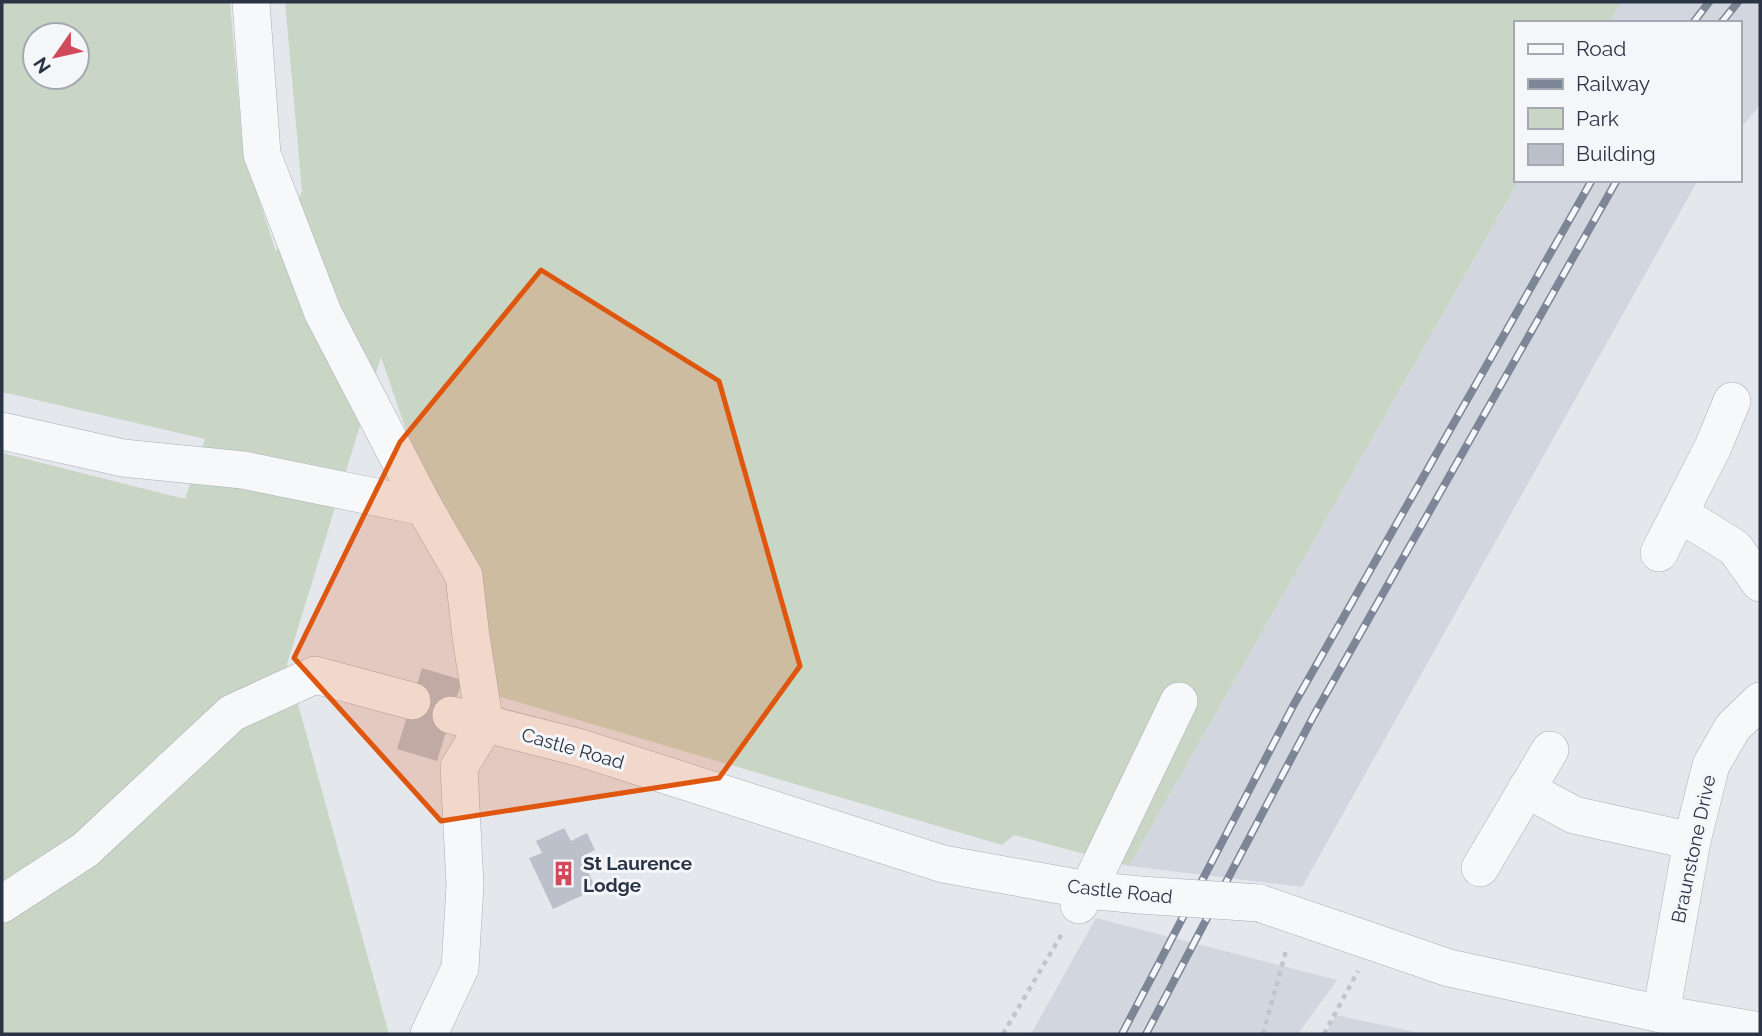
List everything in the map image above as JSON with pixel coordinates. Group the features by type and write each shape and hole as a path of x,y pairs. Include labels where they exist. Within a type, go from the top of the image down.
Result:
{"street":[{"path":"251,2 262,154 323,313 424,507 464,576 471,637 468,720 459,767 465,886 460,968 429,1034"},
{"path":"1659,553 1713,447 1732,401"},
{"path":"2,431 124,458 243,470 424,507"},
{"path":"1679,513 1735,548 1760,583"},
{"path":"2,904 85,850 232,713 315,675 412,701"},
{"path":"1083,897 1179,701"},
{"name":"Braunstone Drive","path":"1661,1014 1692,841 1711,765 1733,727 1760,701"},
{"name":"Castle Road","path":"468,720 581,748 943,864 1083,897 1140,894 1259,903 1449,968 1661,1014 1760,1031"},
{"path":"1480,868 1549,750"},
{"path":"1526,789 1574,815 1692,841"}],"path":[{"path":"1003,1034 1083,897"},
{"path":"1263,1034 1298,916"},
{"path":"1324,1034 1373,942"}],"highlighted area":[{"path":"541,270 719,381 800,666 719,778 441,821 294,658 400,442"}],"shaded area":[{"path":"1621,2 1760,2 1760,105 1741,128 1741,21 1610,21"},
{"path":"1518,182 1697,182 1302,887 1129,866"},
{"path":"1096,918 1337,980 1298,1034 1031,1034"},
{"path":"1336,1015 1424,1034 1325,1034"}],"green space":[{"path":"2,2 230,2 243,150 276,252 302,191 285,2 1621,2 1610,21 1514,21 1514,182 1518,182 1129,866 1014,835 1002,845 497,696 381,357 287,664 389,1034 2,1034 2,453 185,499 205,439 2,392"}],"building":[{"path":"422,668 462,680 437,761 397,749"},
{"name":"St Laurence Lodge","path":"564,828 571,841 587,833 595,850 581,857 596,889 553,909 529,858 542,853 536,841"}],"railway":[{"path":"1695,21 1709,2"},
{"path":"1723,21 1738,2"},
{"path":"1122,1034 1293,706 1591,182"},
{"path":"1146,1034 1313,717 1616,182"}],"place":[{"name":"St Laurence Lodge","path":"563,874"}]}
